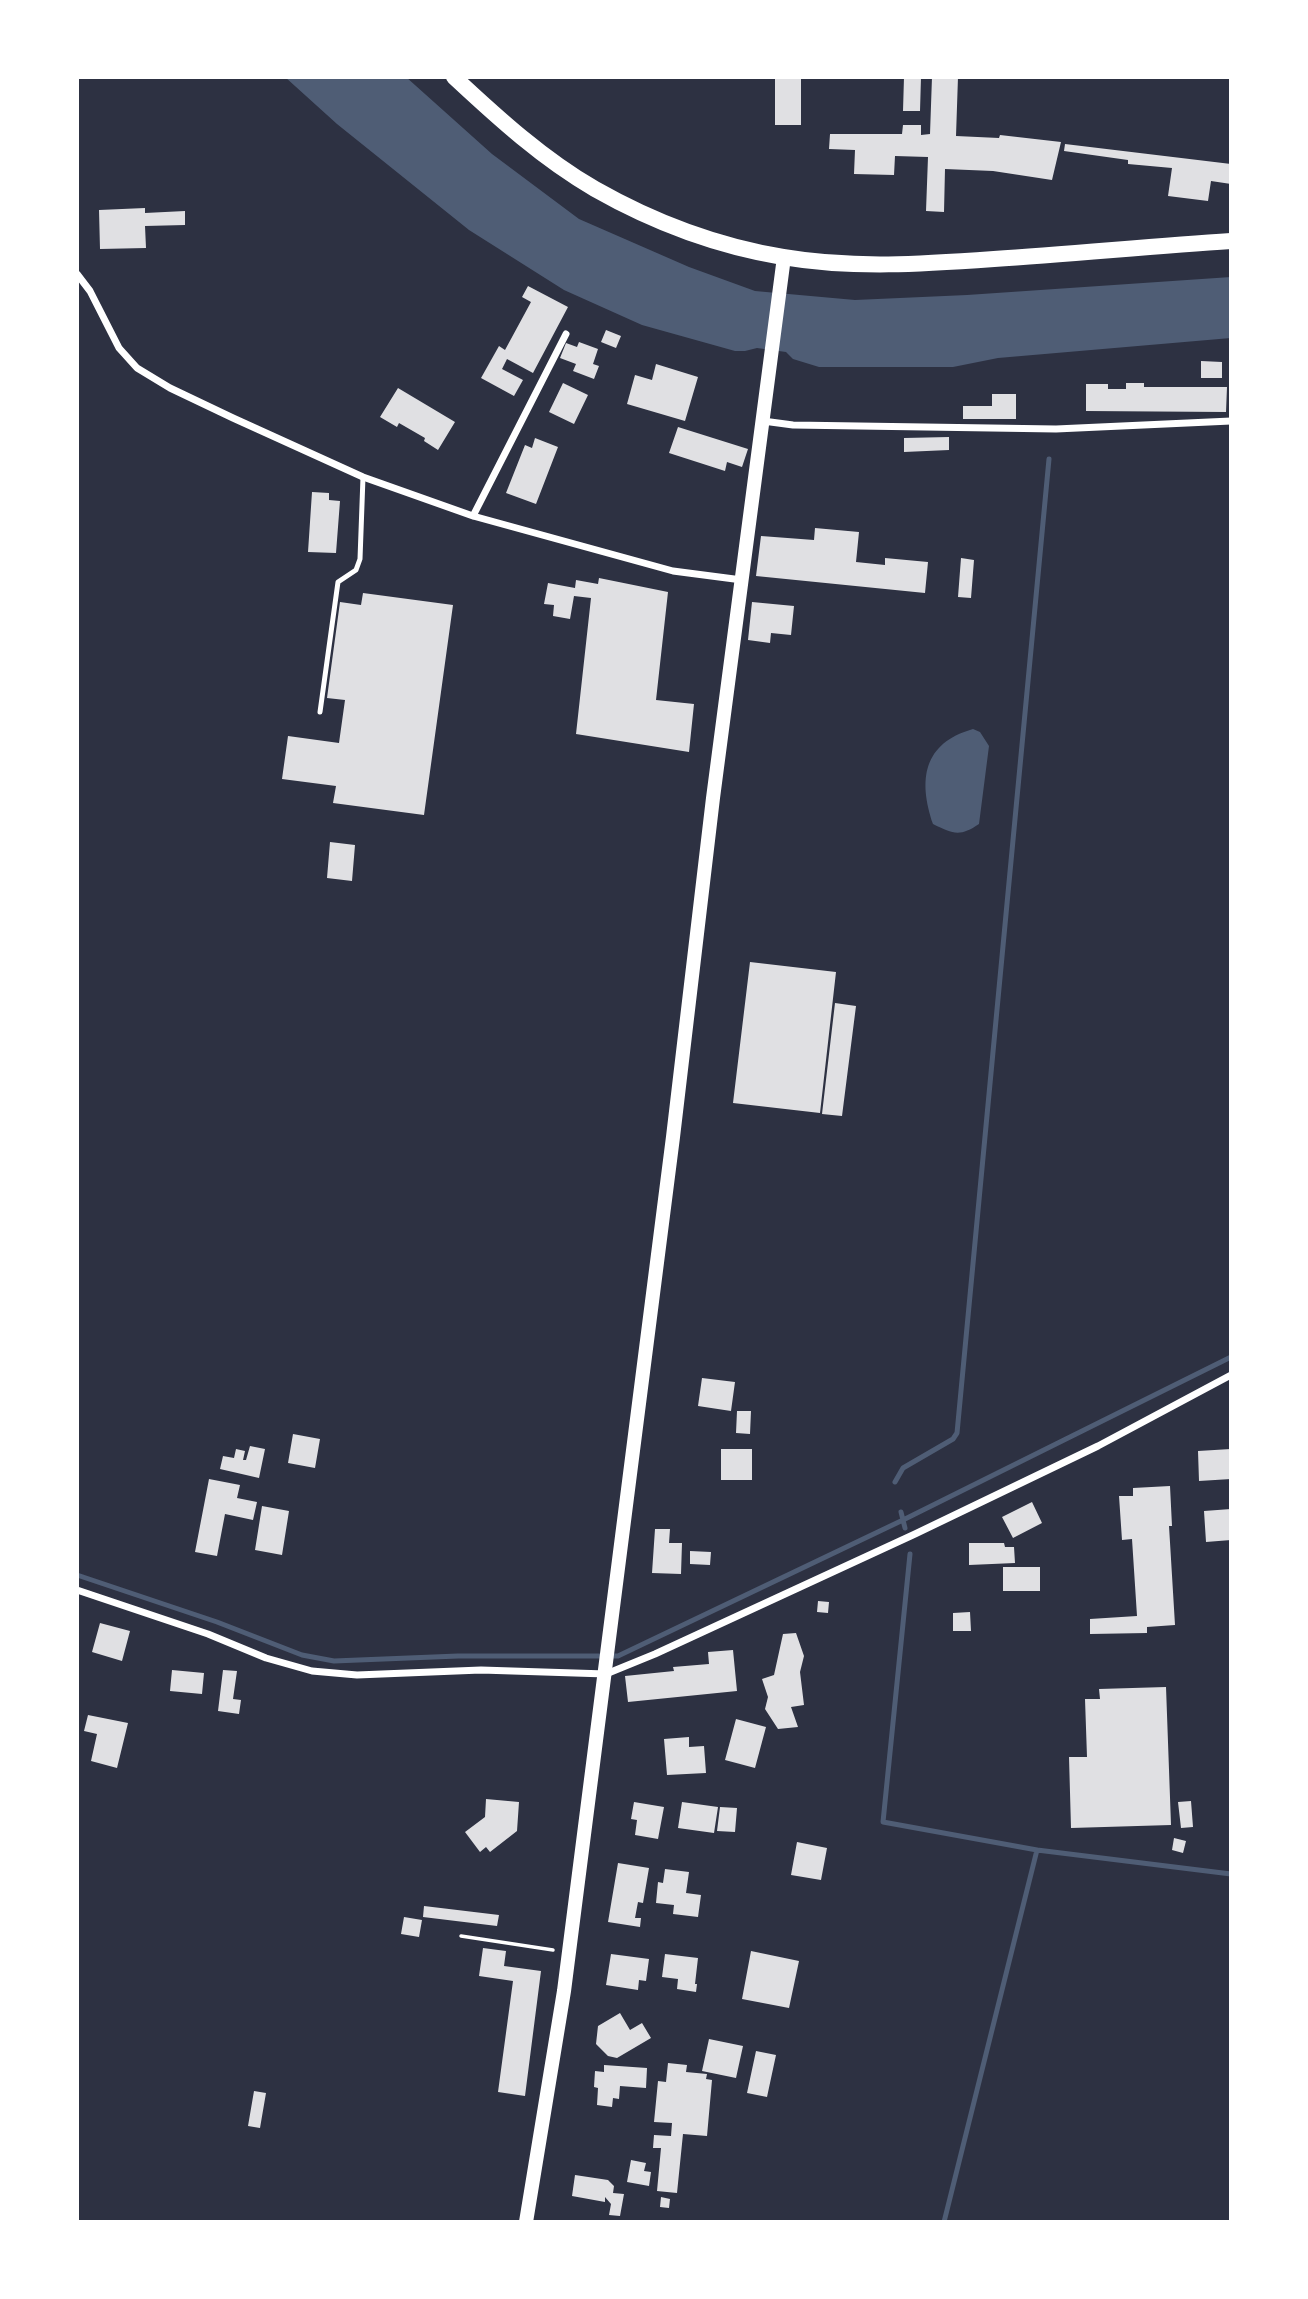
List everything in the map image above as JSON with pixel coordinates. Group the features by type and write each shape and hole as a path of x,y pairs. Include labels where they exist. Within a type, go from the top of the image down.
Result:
{"main road":[{"path":"454,77 534,148 619,202 707,238 784,257 878,265 919,264 1231,241"},
{"path":"526,2222 569,1952 607,1663 784,257"}],"street":[{"path":"77,274 90,291 118,348 137,368 170,388 363,477 473,516 673,571 742,580"},
{"path":"473,516 566,334"},
{"path":"763,421 793,425 1056,429 1231,421"},
{"path":"77,1590 208,1634 266,1658 312,1671 357,1675 607,1663 655,1654 1098,1446 1231,1375"}],"lane":[{"path":"320,712 338,582 356,570 360,559 363,477"}],"path":[{"path":"461,1936 569,1952"}],"water":[{"path":"285,77 406,77 492,154 579,219 689,267 755,291 855,300 1231,277 1231,338 998,358 953,367 819,367 793,359 786,352 757,348 735,351 642,325 564,290 469,230 337,124"},
{"path":"973,729 980,732 989,746 979,824 967,831 956,833 933,824 928,808 926,778 934,754 956,735"}],"building":[{"path":"904,77 921,77 920,111 903,111"},
{"path":"932,77 958,77 956,136 999,138 1000,135 1061,142 1052,180 993,171 945,169 944,212 926,211 928,157 895,156 894,175 854,174 855,150 829,149 830,134 902,134 903,125 921,125 921,135 930,134"},
{"path":"775,79 801,79 801,125 775,125"},
{"path":"1065,144 1231,164 1231,184 1211,181 1208,201 1168,196 1172,168 1128,164 1128,160 1064,151"},
{"path":"145,208 145,213 185,211 185,225 145,226 146,248 100,249 99,210"},
{"path":"528,286 568,307 533,373 507,359 502,369 523,380 514,396 481,378 499,346 505,350 531,302 522,297"},
{"path":"606,330 621,336 616,348 601,342"},
{"path":"579,342 598,349 593,364 599,366 594,379 573,371 576,364 560,358 566,343 577,347"},
{"path":"1201,361 1222,362 1222,378 1201,378"},
{"path":"656,364 698,377 685,421 627,404 635,375 652,380"},
{"path":"563,383 588,395 574,424 549,412"},
{"path":"1126,383 1144,383 1144,387 1227,387 1226,412 1086,411 1086,384 1108,384 1108,389 1126,389"},
{"path":"398,388 455,422 438,450 424,441 425,438 399,423 397,427 380,417"},
{"path":"992,394 1016,394 1016,419 963,419 963,406 992,406"},
{"path":"678,427 748,449 742,467 727,462 725,471 669,453"},
{"path":"949,437 949,450 904,452 904,438"},
{"path":"535,438 558,447 536,504 506,493 525,445 532,448"},
{"path":"312,492 329,493 329,500 340,501 336,553 308,552"},
{"path":"815,528 859,532 856,562 885,565 885,558 928,562 925,593 756,576 761,536 814,540"},
{"path":"961,558 974,560 971,598 958,597"},
{"path":"599,578 668,592 656,700 694,704 689,752 576,734 591,598 574,596 570,619 553,616 554,605 544,604 548,583 575,588 576,580 598,584"},
{"path":"363,593 453,605 424,815 333,803 336,786 282,779 288,736 339,743 345,700 327,698 340,602 361,605"},
{"path":"752,602 794,606 791,635 771,633 770,643 748,640"},
{"path":"330,842 355,845 352,881 327,878"},
{"path":"750,962 836,972 820,1113 733,1103"},
{"path":"835,1003 856,1006 842,1116 822,1114"},
{"path":"702,1378 735,1382 731,1411 698,1406"},
{"path":"737,1411 751,1411 750,1434 736,1433"},
{"path":"293,1434 320,1439 315,1468 288,1463"},
{"path":"250,1446 265,1449 259,1478 220,1469 223,1456 234,1458 236,1449 245,1451 243,1460 246,1460"},
{"path":"721,1449 752,1449 752,1480 721,1480"},
{"path":"1231,1449 1231,1479 1199,1481 1198,1451"},
{"path":"209,1479 240,1485 237,1498 257,1502 253,1520 225,1514 217,1556 195,1552"},
{"path":"1170,1486 1172,1526 1169,1526 1175,1625 1147,1627 1147,1633 1090,1634 1090,1619 1137,1616 1132,1539 1122,1540 1119,1496 1133,1496 1133,1488"},
{"path":"1032,1502 1042,1523 1013,1538 1002,1517"},
{"path":"262,1506 289,1511 282,1555 255,1550"},
{"path":"1231,1509 1231,1540 1206,1542 1204,1511"},
{"path":"655,1529 670,1529 669,1543 682,1543 681,1574 652,1573"},
{"path":"969,1543 1004,1543 1005,1547 1014,1547 1015,1563 969,1565"},
{"path":"690,1551 711,1552 710,1565 690,1564"},
{"path":"1003,1567 1040,1567 1040,1591 1003,1591"},
{"path":"818,1601 829,1602 828,1613 817,1612"},
{"path":"970,1612 971,1631 953,1631 953,1613"},
{"path":"100,1623 130,1631 122,1661 92,1652"},
{"path":"796,1633 804,1656 800,1672 804,1705 791,1707 798,1727 778,1729 765,1709 768,1697 762,1679 774,1675 783,1634"},
{"path":"733,1650 737,1691 628,1702 625,1676 674,1671 673,1667 709,1664 708,1652"},
{"path":"172,1670 204,1673 202,1694 170,1691"},
{"path":"223,1670 237,1671 233,1699 241,1700 239,1714 218,1711"},
{"path":"1166,1687 1171,1825 1071,1828 1069,1757 1087,1757 1085,1699 1100,1699 1099,1689"},
{"path":"88,1715 128,1723 117,1768 91,1761 97,1734 84,1731"},
{"path":"736,1719 766,1727 755,1768 725,1760"},
{"path":"689,1737 689,1747 704,1746 706,1773 667,1775 664,1739"},
{"path":"486,1799 519,1802 517,1831 490,1852 486,1847 480,1852 465,1832 485,1817"},
{"path":"1191,1801 1193,1827 1181,1828 1178,1802"},
{"path":"634,1802 664,1807 658,1839 635,1835 637,1820 631,1819"},
{"path":"682,1802 718,1807 714,1833 678,1828"},
{"path":"720,1807 737,1808 735,1832 717,1831"},
{"path":"1174,1838 1186,1841 1183,1853 1172,1850"},
{"path":"797,1842 827,1848 821,1880 791,1875"},
{"path":"618,1863 649,1868 643,1903 638,1902 635,1918 641,1918 640,1927 608,1922"},
{"path":"665,1869 689,1872 686,1893 701,1895 698,1917 673,1914 674,1905 656,1903 658,1882 663,1883"},
{"path":"424,1906 499,1915 497,1926 423,1917"},
{"path":"404,1917 422,1920 419,1937 401,1934"},
{"path":"483,1948 506,1951 504,1966 541,1971 525,2096 498,2092 513,1981 479,1976"},
{"path":"751,1951 799,1961 789,2008 742,1999"},
{"path":"611,1954 649,1959 646,1981 639,1980 638,1990 606,1985"},
{"path":"665,1954 698,1958 696,1992 677,1989 678,1979 662,1977"},
{"path":"620,2013 630,2030 642,2023 651,2038 617,2058 608,2056 596,2044 598,2026"},
{"path":"709,2039 743,2046 736,2078 702,2071"},
{"path":"756,2051 776,2055 767,2097 747,2093"},
{"path":"668,2063 687,2065 686,2072 707,2074 706,2079 712,2080 707,2136 683,2134 677,2193 657,2191 661,2148 653,2148 654,2135 671,2136 672,2123 654,2122 658,2081 666,2082"},
{"path":"604,2065 647,2068 646,2088 620,2086 619,2099 613,2098 612,2107 597,2105 595,2071 604,2072"},
{"path":"254,2091 266,2093 260,2128 248,2126"},
{"path":"631,2160 646,2163 644,2171 651,2172 649,2186 627,2182"},
{"path":"575,2175 608,2180 614,2186 613,2193 624,2194 620,2216 609,2215 611,2204 605,2197 605,2202 572,2196"},
{"path":"661,2197 670,2199 669,2208 660,2207"}],"waterway":[{"path":"895,1482 903,1468 953,1439 957,1433 1049,459"},
{"path":"77,1575 217,1622 302,1655 334,1661 458,1656 618,1656 903,1520 1231,1357"},
{"path":"901,1512 905,1528"},
{"path":"910,1554 883,1822 1037,1850 1231,1874"},
{"path":"944,2222 1037,1850"}]}
